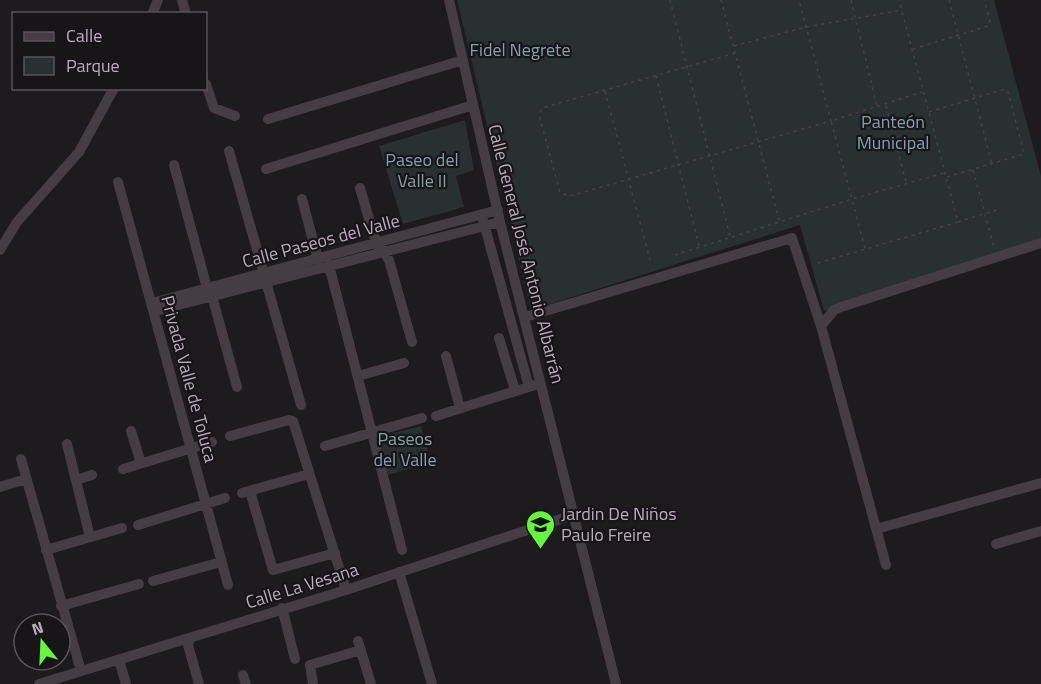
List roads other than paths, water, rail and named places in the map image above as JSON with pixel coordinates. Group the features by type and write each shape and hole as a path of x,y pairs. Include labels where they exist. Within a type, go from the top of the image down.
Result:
{"street":[{"name":"Calle General José Antonio Albarrán","path":"450,0 500,222 616,684"},
{"path":"268,119 463,60"},
{"path":"207,88 214,108 235,116"},
{"path":"0,250 17,222 80,152 113,90"},
{"path":"266,169 473,105"},
{"path":"229,151 301,405"},
{"path":"174,165 237,387"},
{"name":"Privada Valle de Toluca","path":"118,182 228,585"},
{"path":"360,189 412,342"},
{"path":"302,199 318,258"},
{"name":"Calle Paseos del Valle","path":"153,307 265,278 329,265 381,246 498,210"},
{"path":"481,214 529,387"},
{"name":"Calle Paseos del Valle","path":"265,278 318,258 500,222"},
{"path":"525,317 790,237 796,245 821,326 886,565"},
{"path":"821,326 834,310 841,307 1041,243"},
{"path":"329,265 402,550"},
{"path":"500,338 515,390"},
{"path":"446,356 460,408"},
{"path":"358,376 404,363"},
{"path":"436,416 515,390 541,384"},
{"path":"325,446 422,418"},
{"path":"230,436 291,420 346,590"},
{"path":"131,431 141,463"},
{"path":"123,469 212,442"},
{"path":"67,444 90,537"},
{"path":"21,459 81,671"},
{"path":"309,474 246,492 273,570 334,553"},
{"path":"76,480 92,475"},
{"path":"0,487 26,479"},
{"path":"876,529 1041,483"},
{"path":"138,525 225,498"},
{"name":"Calle La Vesana","path":"39,684 346,590 573,515"},
{"path":"46,550 122,528"},
{"path":"996,544 1041,531"},
{"path":"153,581 221,561"},
{"path":"399,572 432,684"},
{"path":"61,606 139,584"},
{"path":"282,608 295,659"},
{"path":"190,638 188,645 199,684"},
{"path":"313,684 309,667 360,646 371,684"},
{"path":"119,660 126,684"}],"place":[{"name":"Jardin De Niños Paulo Freire","path":"540,550"}],"park label":[{"name":"Fidel Negrete","path":"520,50"},
{"name":"Panteón Municipal","path":"893,132"},
{"name":"Paseo del Valle II","path":"422,170"},
{"name":"Paseos del Valle","path":"405,449"}]}
